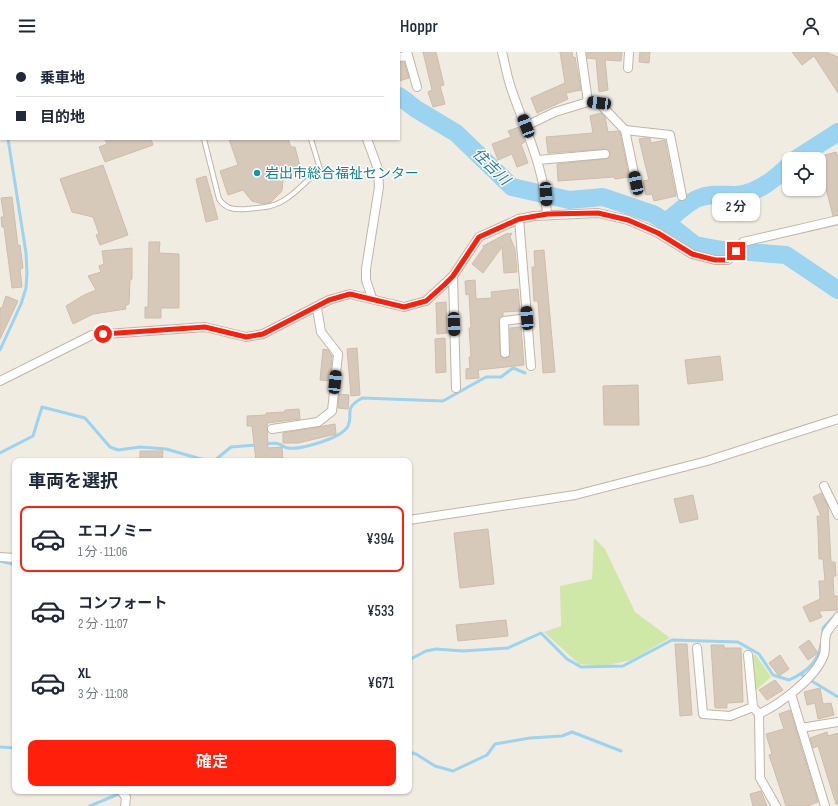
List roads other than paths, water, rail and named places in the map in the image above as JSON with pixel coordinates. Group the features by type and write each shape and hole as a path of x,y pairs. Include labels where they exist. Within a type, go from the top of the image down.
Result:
{"street":[{"path":"502,52 510,87 526,126 545,185 547,214"},
{"path":"581,52 588,102"},
{"path":"628,68 629,52"},
{"path":"408,54 417,87"},
{"path":"526,126 555,112 588,102 599,103 626,130 636,183"},
{"path":"626,130 670,135 682,196"},
{"path":"367,140 378,169 379,187 366,269 366,280 372,298"},
{"path":"538,160 605,154"},
{"path":"0,381 92,335 205,327 246,337 263,334 317,308 329,300 350,294 372,298 404,307 426,301 453,276 479,237 519,219 547,214 598,213 628,220 658,233 692,254 715,260 728,260 744,242 838,220"},
{"path":"519,219 531,366"},
{"path":"453,276 456,388"},
{"path":"272,429 318,422 332,411 338,354 321,332 317,308"},
{"path":"505,353 504,321 527,318"},
{"path":"412,520 575,495 707,461 838,419"},
{"path":"824,486 838,515"},
{"path":"0,557 12,558"},
{"path":"759,714 791,694 824,657 826,633 838,617"},
{"path":"698,648 703,714 730,716 753,706"},
{"path":"748,655 753,706 759,714 760,778 776,806"},
{"path":"791,694 825,806"},
{"path":"801,728 838,722"},
{"path":"124,794 126,797 125,806"}],"lane":[{"path":"204,140 219,198 229,209 244,209 272,206 289,197 320,169 311,140"}],"waterway":[{"name":"住吉川","path":"400,97 416,109 456,133 512,187 569,200 603,197 653,214 666,222 695,245 722,250 786,255 838,290"},
{"path":"807,152 838,132"},
{"path":"0,350 21,304 26,288 27,273 26,253 8,140"},
{"path":"666,222 687,205 699,198 704,196 736,195 751,192 765,185 782,171"},
{"path":"264,444 276,443 287,448 294,448 311,445 330,439 338,435 348,426 350,422 350,409 362,398 443,401 486,377 501,377 513,368 525,373"},
{"path":"0,453 33,436 42,407 85,418 110,447 118,450 140,447 166,449 198,458"},
{"path":"218,458 231,447 257,445"},
{"path":"0,561 12,564"},
{"path":"823,635 823,628 838,612"},
{"path":"412,658 426,651 436,649 463,651 508,648 541,633 567,659 581,667 623,666 672,640 738,642 759,654 773,675 789,680 810,666 817,656 821,644"},
{"path":"802,675 838,697"},
{"path":"412,753 435,766 453,771 487,755 495,744 530,738 562,736 572,732 621,751"},
{"path":"0,747 12,748"},
{"path":"90,806 119,794"}],"place":[{"name":"岩出市総合福祉センター","path":"257,173"}]}
